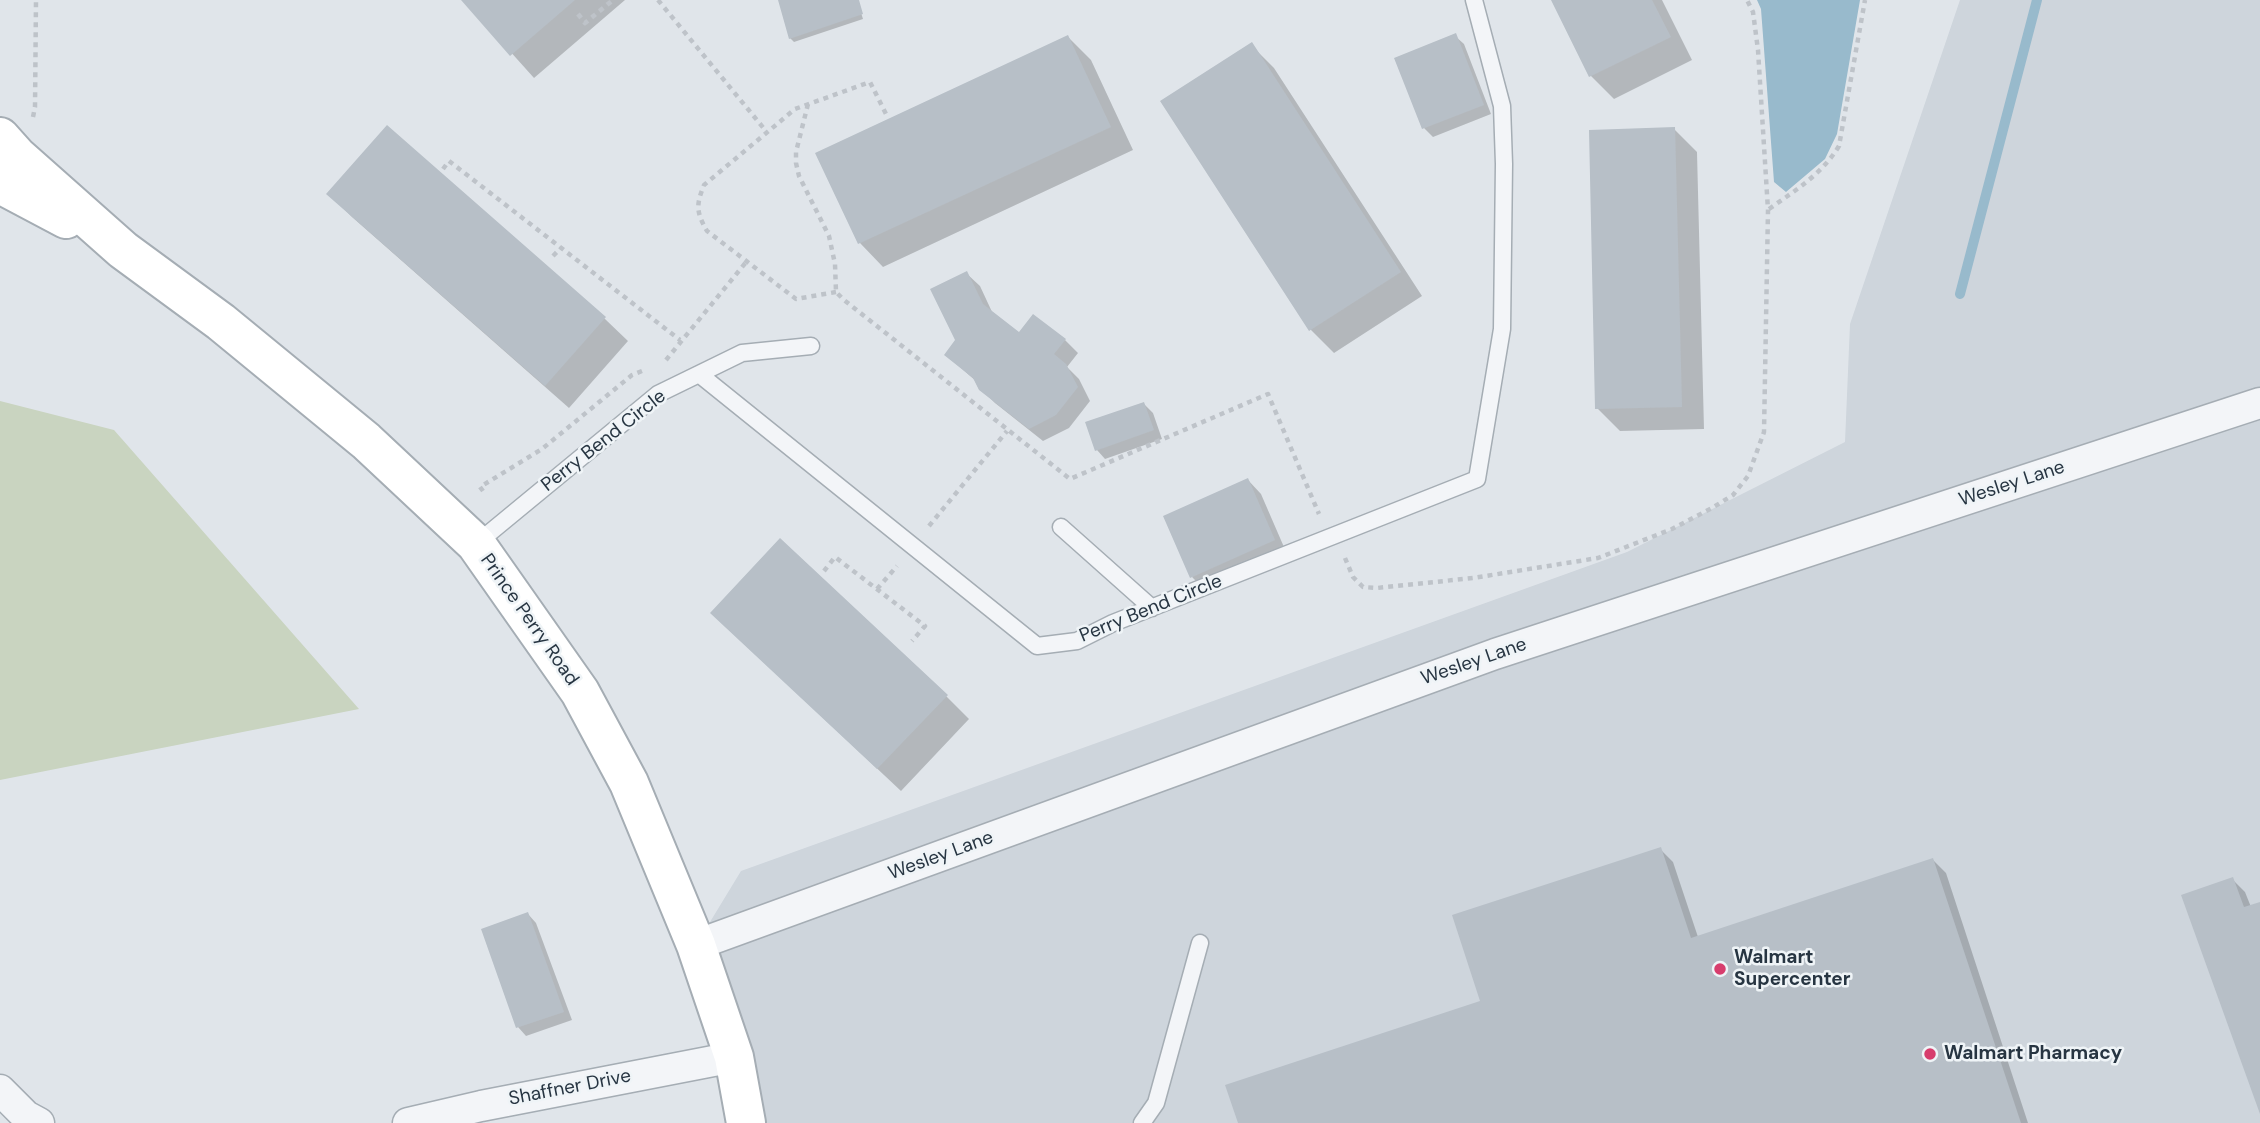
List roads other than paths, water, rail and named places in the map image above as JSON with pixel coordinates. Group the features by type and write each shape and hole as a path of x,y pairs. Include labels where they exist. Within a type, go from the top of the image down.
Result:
{"street":[{"name":"Prince Perry Road","path":"16,128 17,156 123,250 221,322 366,441 476,544 586,703 629,783 696,945 734,1057 746,1123"},
{"name":"Prince Perry Road","path":"0,184 123,250"},
{"name":"Wesley Lane","path":"696,945 1495,654 2260,403"},
{"name":"Shaffner Drive","path":"408,1123 481,1105 734,1057"},
{"path":"0,1090 26,1116 39,1123"}],"lane":[{"name":"Perry Bend Circle","path":"476,544 658,394 699,374 1037,646 1077,641 1152,608 1477,479 1502,329 1504,164 1502,106 1474,0"},
{"path":"699,374 742,353 811,346"},
{"path":"1061,527 1152,608"},
{"path":"1142,1123 1156,1103 1200,943"}],"water":[{"path":"1757,0 1860,0 1837,134 1825,159 1786,192 1774,182 1761,9"}],"waterway":[{"path":"1960,294 2037,0"}],"place":[{"name":"Walmart Supercenter","path":"1720,969"},
{"name":"Walmart Pharmacy","path":"1930,1054"}]}
